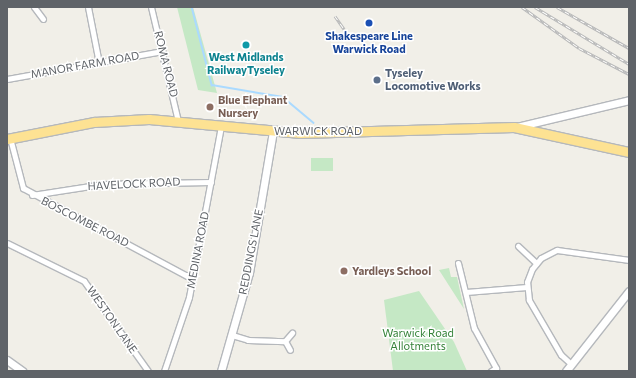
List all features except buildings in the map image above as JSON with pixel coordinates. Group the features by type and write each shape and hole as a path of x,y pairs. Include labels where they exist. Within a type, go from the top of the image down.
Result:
{"highway":[{"name":"WARWICK ROAD","path":"9,138 94,122 178,121 273,132 514,127 629,152"}],"street":[{"path":"34,7 43,19"},
{"path":"88,7 99,63"},
{"name":"ROMA ROAD","path":"152,7 178,121"},
{"name":"MANOR FARM ROAD","path":"7,78 163,51"},
{"path":"514,127 629,100"},
{"path":"537,132 539,125 549,119"},
{"name":"MEDINA ROAD","path":"164,371 193,279 220,126"},
{"name":"REDDINGS LANE","path":"221,371 249,273 273,132"},
{"name":"BOSCOMBE ROAD","path":"9,138 23,188 32,195 193,279"},
{"name":"HAVELOCK ROAD","path":"32,195 103,184 211,182"},
{"name":"WESTON LANE","path":"7,243 84,281 148,371"},
{"path":"518,246 536,263"},
{"path":"570,364 554,344 529,300 527,287 536,263 548,253 567,249 629,260"},
{"path":"458,263 474,328 496,368 491,371"},
{"path":"466,292 527,287"},
{"path":"566,371 629,291"},
{"path":"285,341 292,333"},
{"path":"232,335 248,340 285,341"},
{"path":"285,341 290,350"},
{"path":"7,360 22,371"}],"green space":[{"path":"177,7 193,7 217,93 198,90"},
{"path":"311,158 333,158 333,171 311,171"},
{"path":"449,268 451,277 457,277 464,309 439,270"},
{"name":"Warwick Road Allotments","path":"419,291 454,342 467,371 393,371 384,300"}],"waterway":[{"path":"192,7 212,85 283,97 314,123"}],"railway":[{"path":"522,7 579,48 629,74"},
{"path":"535,7 629,64"},
{"path":"557,7 629,48"},
{"path":"335,16 344,29"}],"place":[{"name":"Shakespeare Line Warwick Road","path":"369,23"},
{"name":"West Midlands RailwayTyseley","path":"246,45"},
{"name":"Tyseley Locomotive Works","path":"377,80"},
{"name":"Blue Elephant Nursery","path":"210,107"},
{"name":"Yardleys School","path":"344,271"}]}
